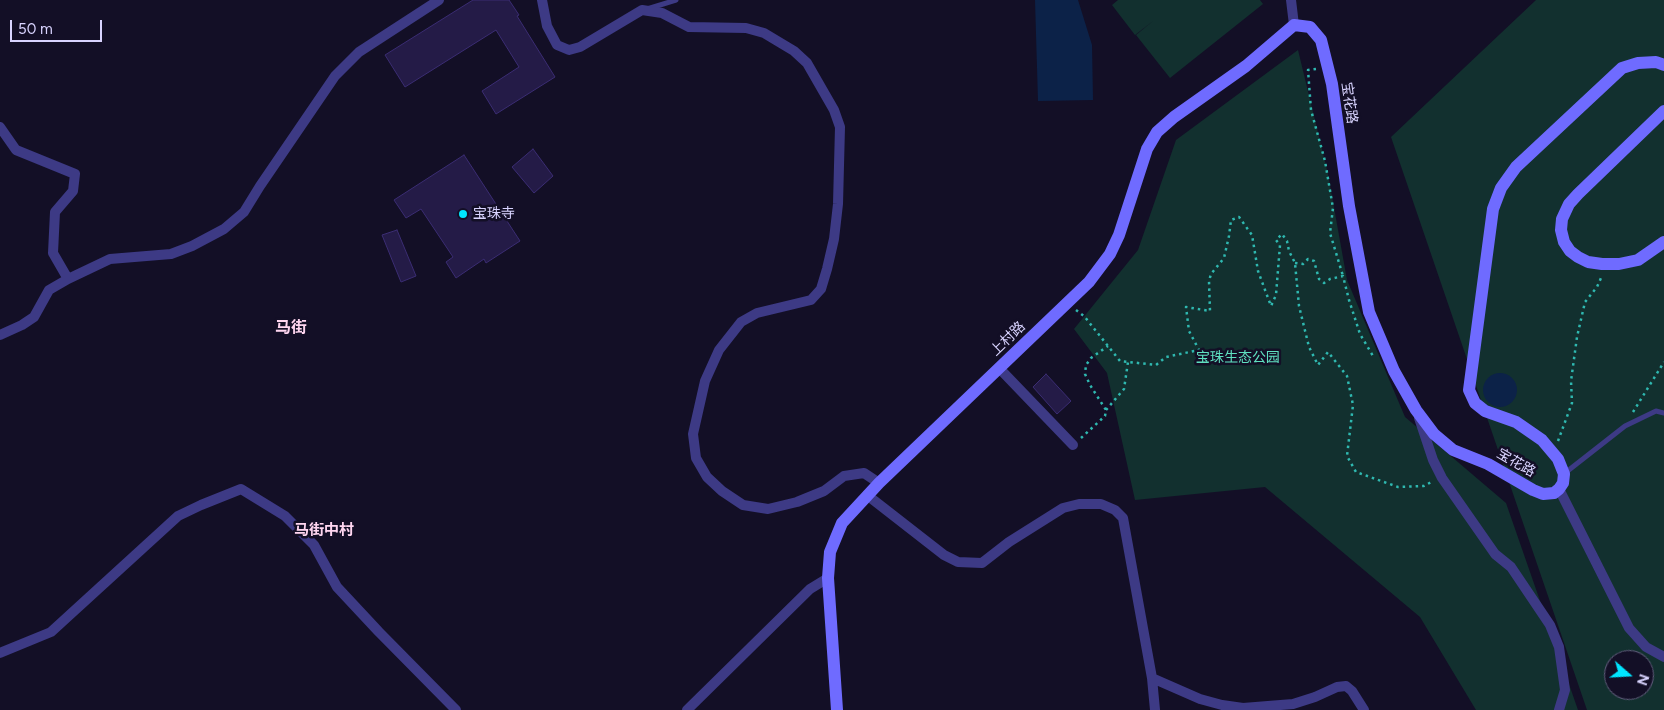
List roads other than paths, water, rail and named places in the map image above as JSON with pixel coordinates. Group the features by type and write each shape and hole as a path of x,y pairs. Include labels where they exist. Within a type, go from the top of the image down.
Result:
{"main road":[{"name":"宝花路","path":"1294,25 1310,27 1321,40 1328,67 1349,206 1369,312 1394,371 1416,410 1434,434 1453,450 1488,464 1543,494 1554,493 1559,489"},
{"name":"上村路","path":"836,710 828,578 830,552 842,523 878,483 1089,282 1110,254 1119,235 1147,149 1157,132 1174,117 1246,66 1294,25"},
{"name":"宝花路","path":"1564,474 1558,459 1537,436 1516,422 1485,411 1475,403 1469,390 1493,209 1502,188 1516,168 1622,68 1638,63 1661,62"},
{"path":"1664,111 1569,204 1562,219 1561,230 1564,242 1570,251 1588,262 1602,264 1619,264 1638,260 1664,242"},
{"path":"1559,489 1563,483 1564,474"}],"street":[{"path":"0,335 34,317 49,290 68,278 110,259 171,254 192,246 224,229 244,212 335,76 359,52 439,0"},
{"path":"542,0 547,26 558,45 569,50 580,47 642,10 662,13 689,27 746,28 764,33 794,51 807,63 826,94 840,127 838,195 834,239 821,289 812,300 757,313 741,322 719,350 705,381 693,434 696,458 706,477 722,491 743,505 768,509 797,502 824,491 844,476 864,473 878,483"},
{"path":"1291,0 1294,25"},
{"path":"0,127 16,150 75,174 73,191 55,212 53,253 68,278"},
{"path":"999,368 1073,445"},
{"path":"1416,410 1433,460 1442,478 1496,554 1511,567 1550,625 1559,647 1565,690 1559,710"},
{"path":"0,653 51,632 178,516 241,489 285,516 314,545 337,587 456,710"},
{"path":"1559,489 1630,628 1646,647 1664,657"},
{"path":"867,495 944,555 958,562 982,562 1009,542 1063,508 1079,504 1101,504 1114,510 1123,518 1152,678 1155,710"},
{"path":"688,710 810,589 828,578"},
{"path":"1152,678 1200,699 1243,708 1293,704 1337,687 1346,686 1352,691 1364,710"}],"lane":[{"path":"642,10 676,0"},
{"path":"1564,474 1625,426 1656,412 1664,413"}],"water":[{"path":"1035,0 1078,0 1092,45 1093,100 1038,101"},
{"path":"1500,373 1512,378 1517,390 1512,402 1500,407 1488,402 1483,390 1488,378"}],"place":[{"name":"宝珠寺","path":"463,214"}],"district":[{"name":"马街","path":"291,328"},
{"name":"马街中村","path":"324,531"}],"park label":[{"name":"宝珠生态公园","path":"1238,358"}]}
